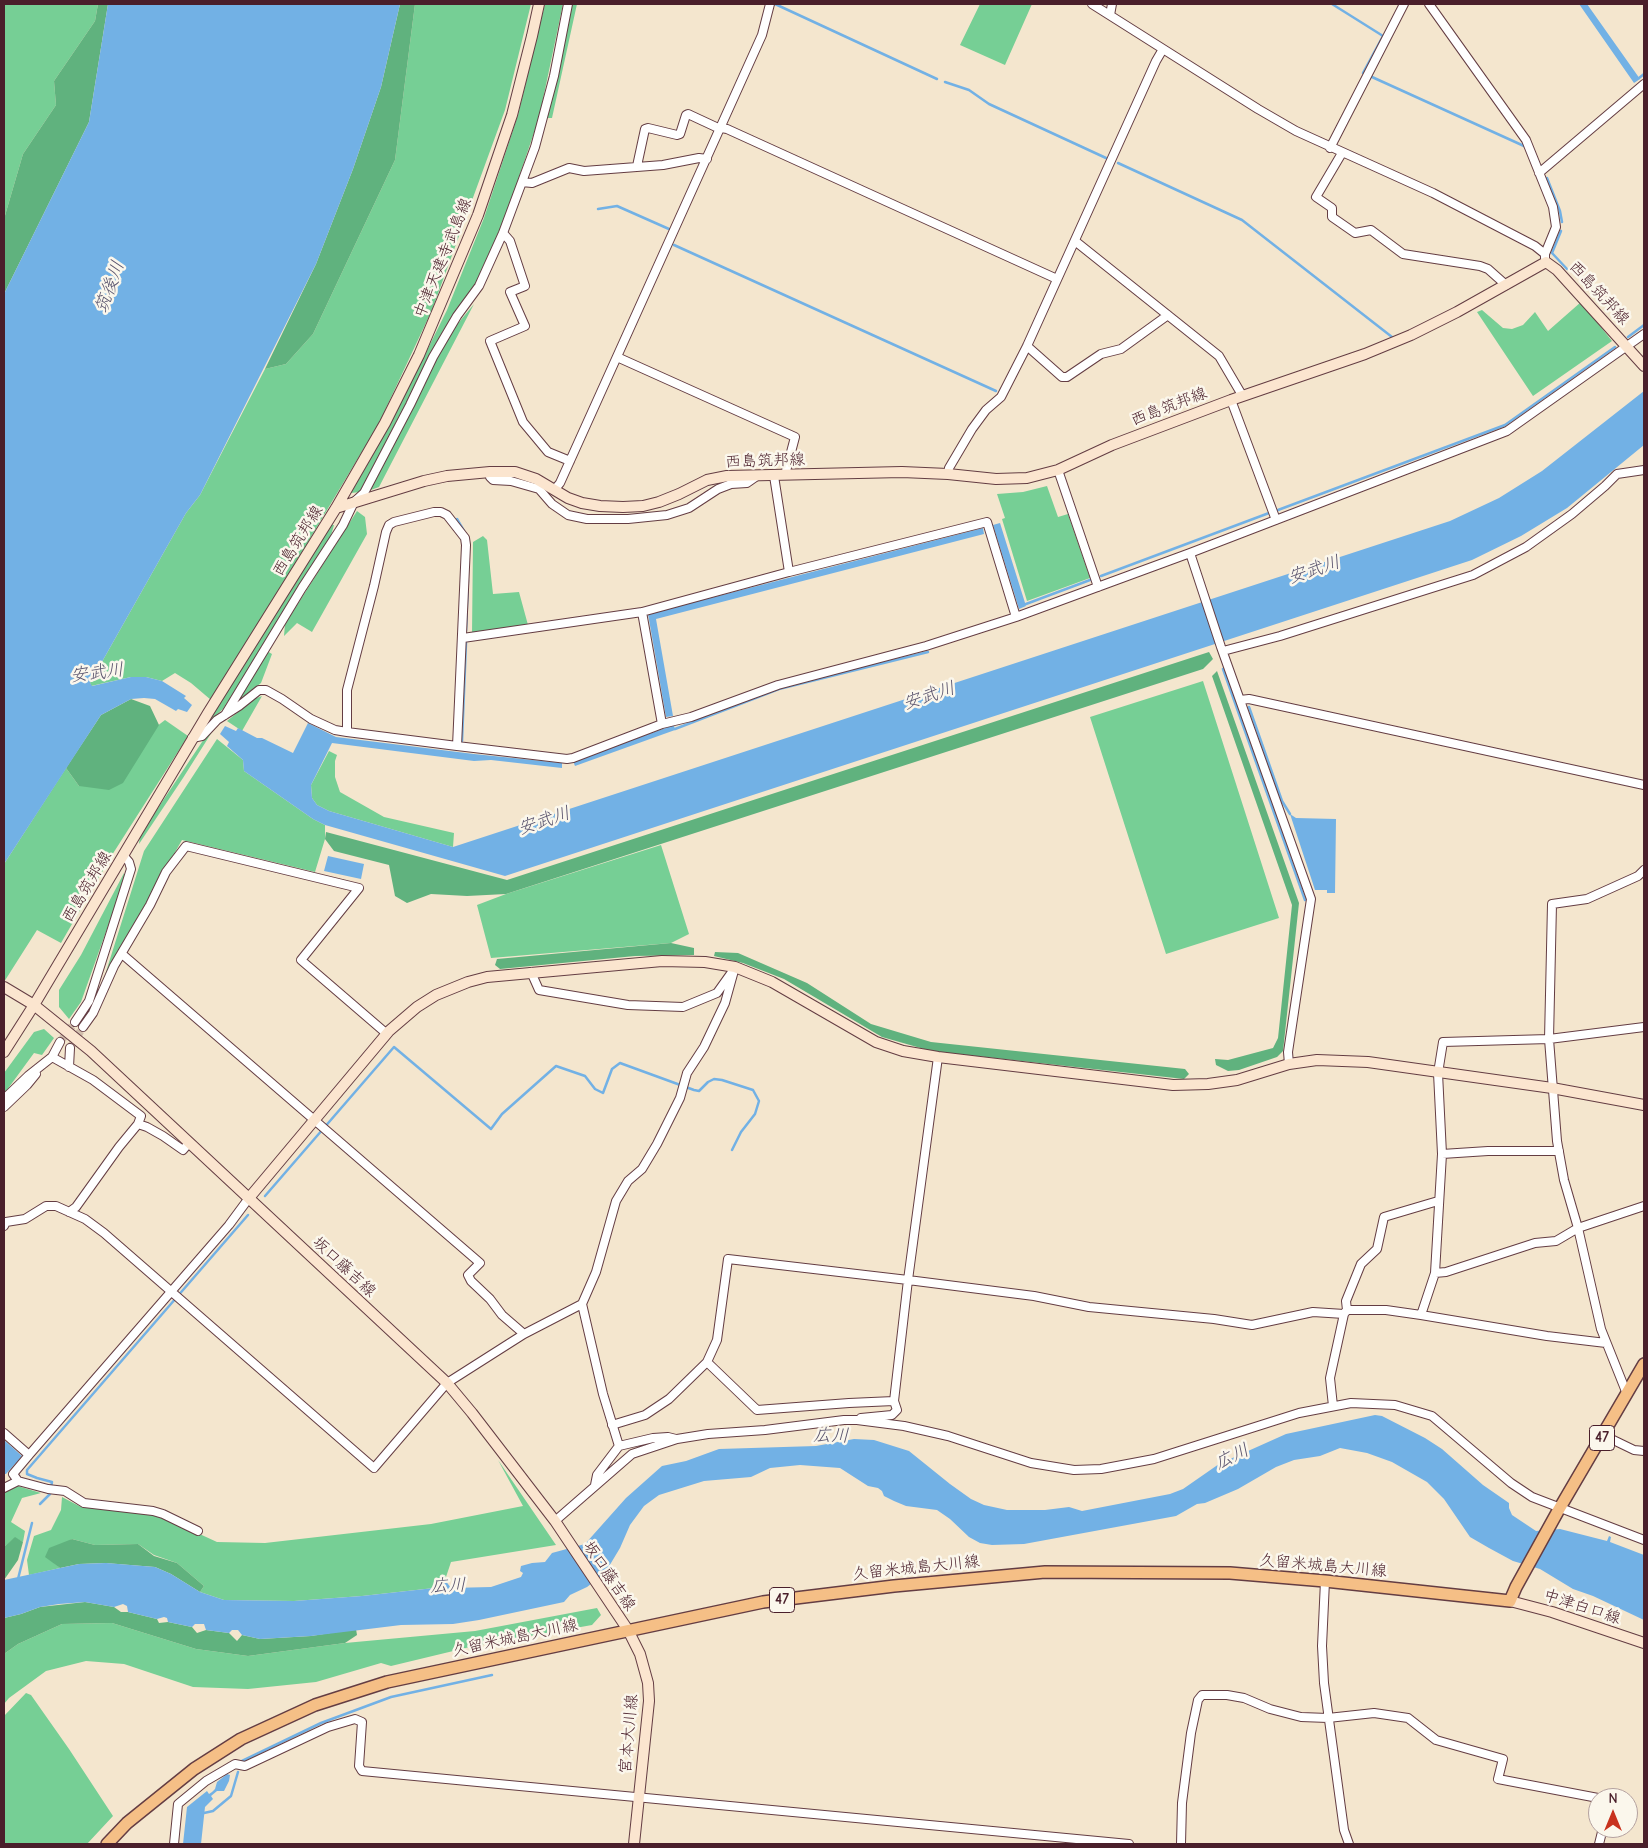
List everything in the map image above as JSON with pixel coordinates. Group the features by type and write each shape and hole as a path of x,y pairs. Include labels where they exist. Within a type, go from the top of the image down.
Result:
{"main road":[{"name":"中津天建寺武島線","path":"336,508 385,423 419,355 478,215 512,115 539,4"},
{"name":"西島筑邦線","path":"34,1005 192,738 336,508 424,481 448,476 490,472 515,472 536,479 568,498 582,503 623,507 643,506 659,502 707,480 727,476 902,472 1012,479 1027,478 1058,470 1112,445 1242,396 1365,354 1411,335 1458,312 1506,285 1546,258 1628,346 1644,366"},
{"path":"249,1198 387,1034 417,1007 436,995 486,977 662,961 705,962 735,968 772,982 876,1042 903,1051 938,1057 1173,1085 1208,1084 1237,1080 1289,1064 1318,1060 1368,1062 1552,1088 1644,1106"},
{"name":"坂口藤吉線","path":"4,987 34,1005 92,1051 447,1384 472,1413 556,1523 628,1630"},
{"path":"4,1052 34,1005"},
{"name":"47","path":"1510,1601 1516,1586 1559,1509 1644,1364"},
{"name":"久留米城島大川線","path":"107,1844 127,1823 194,1769 242,1739 315,1705 386,1682 763,1602 894,1586 1045,1572 1230,1573 1510,1601"},
{"name":"中津白口線","path":"1510,1601 1552,1612 1644,1643"},
{"name":"宮本大川線","path":"628,1630 640,1654 649,1692 634,1844"}],"street":[{"path":"225,715 343,524 354,502 364,493 433,357 457,316 478,286 503,233 534,146 554,76 568,4"},
{"path":"555,489 560,483 721,128 762,35 770,4"},
{"path":"1092,4 1281,122 1330,148 1441,198 1534,246 1546,258 1556,227 1553,207 1526,140 1429,4"},
{"path":"1110,15 1112,4"},
{"path":"1330,148 1404,4"},
{"path":"948,474 949,468 972,429 986,410 1001,397 1027,346 1056,279 1163,49"},
{"path":"1539,173 1644,84"},
{"path":"637,166 645,129 680,134 688,114 1056,279"},
{"path":"1342,153 1316,197 1332,208 1332,217 1356,233 1371,230 1403,254 1480,266 1488,269 1506,285"},
{"path":"522,182 532,183 569,168 584,171 663,165 699,158 706,159"},
{"path":"503,233 510,241 525,286 510,292 525,326 490,341 524,422 548,452 570,461"},
{"path":"1075,241 1219,356 1242,396"},
{"path":"1027,346 1062,378 1067,377 1101,354 1121,348 1168,315"},
{"path":"192,738 202,736 217,720 260,690 266,690 311,719 335,730 567,759 573,758 662,724 691,716 778,685 926,646 1016,617 1190,553 1508,430 1644,334"},
{"path":"617,357 795,437 785,476"},
{"path":"1231,400 1276,520"},
{"path":"1058,470 1098,587"},
{"path":"1222,649 1280,636 1474,575 1534,542 1572,514 1618,474 1644,470"},
{"path":"490,472 490,477 493,480 512,481 539,490 552,504 568,515 587,519 628,519 667,514 689,508 718,489 732,484 747,483 756,476"},
{"path":"774,476 789,572"},
{"path":"347,732 347,690 388,525 434,512 441,512 448,515 465,538 458,746"},
{"path":"463,638 642,612 789,572 987,522 1016,617"},
{"path":"1190,553 1203,596 1311,899 1288,1052 1289,1064"},
{"path":"642,612 662,724"},
{"path":"1240,700 1249,699 1644,784"},
{"path":"83,1027 93,1013 114,966 150,905 166,872 186,846 359,888 301,960 387,1034"},
{"path":"75,1022 89,1002 131,869 129,862 123,855"},
{"path":"1627,1394 1601,1329 1578,1228 1564,1180 1559,1151 1549,1039 1552,904 1587,899 1638,876 1644,870"},
{"path":"122,954 480,1263 468,1275 471,1281 490,1299 502,1315 524,1334"},
{"path":"531,972 539,990 628,1005 684,1007 717,993 735,968"},
{"path":"619,1446 603,1394 582,1304 596,1272 616,1201 628,1181 642,1169 657,1144 680,1098 687,1073 704,1047 726,1003 735,968"},
{"path":"1421,1315 1434,1273 1442,1154 1438,1073 1443,1042 1549,1039 1644,1027"},
{"path":"4,1099 52,1057 60,1042"},
{"path":"69,1067 70,1048"},
{"path":"52,1057 93,1080 141,1116 138,1124 119,1147 76,1208 69,1212"},
{"path":"857,1420 866,1416 892,1415 897,1410 894,1401 908,1280 938,1057"},
{"path":"4,1107 27,1085 41,1066"},
{"path":"138,1124 163,1136 183,1150 190,1143"},
{"path":"1442,1154 1488,1151 1559,1151"},
{"path":"18,1481 13,1474 29,1454 172,1292 229,1225 249,1198"},
{"path":"1333,1406 1330,1378 1346,1312 1346,1301 1361,1264 1377,1249 1384,1217 1438,1201"},
{"path":"4,1226 6,1222 25,1219 46,1206 56,1206 85,1219 104,1233 374,1468 447,1384 524,1334 582,1304"},
{"path":"1434,1273 1456,1269 1535,1243 1556,1241 1578,1228 1644,1206"},
{"path":"612,1425 645,1415 669,1399 706,1362 717,1340 728,1259 908,1280 1034,1296 1089,1306 1214,1319 1252,1325 1313,1312 1386,1310 1547,1336 1606,1343"},
{"path":"706,1362 757,1410 894,1401"},
{"path":"556,1523 595,1485 632,1454 677,1439 708,1434 857,1420 904,1426 948,1436 1031,1464 1074,1470 1101,1469 1154,1459 1299,1413 1352,1404 1395,1405 1432,1416 1511,1483 1532,1497 1559,1509 1644,1540"},
{"path":"4,1433 29,1454"},
{"path":"1603,1434 1634,1450 1644,1451"},
{"path":"595,1485 596,1475 619,1446 653,1438 668,1437 677,1439"},
{"path":"4,1488 18,1481 65,1491 84,1503 153,1511 163,1514 198,1531"},
{"path":"1325,1581 1322,1646 1328,1718 1344,1830 1349,1844"},
{"path":"1181,1844 1182,1803 1190,1742 1198,1700 1202,1695 1227,1694 1244,1698 1270,1709 1301,1717 1328,1718 1374,1713 1408,1718 1436,1740 1503,1759 1498,1779 1588,1796"},
{"path":"174,1844 178,1804 206,1781 235,1764 245,1766 328,1727 355,1719 362,1722 359,1766 362,1771 1129,1844"}],"green space":[{"path":"4,4 98,4 95,21 54,81 56,105 23,154 4,219"},
{"path":"98,4 108,4 89,122 4,294 4,219 23,154 56,105 54,81 95,21"},
{"path":"400,4 415,4 395,160 313,334 286,364 265,369 316,264 353,169 381,87"},
{"path":"415,4 531,4 505,110 432,310 379,423 211,700 191,683 175,673 162,681 146,677 131,677 91,686 90,683 186,513 200,495 265,369 286,364 313,334 395,160"},
{"path":"545,4 563,4 539,118 500,233 476,286 444,329 360,492 351,493 390,425 447,310 484,218 518,115"},
{"path":"572,4 577,4 552,118 546,118"},
{"path":"980,4 1032,4 1005,65 960,45"},
{"path":"1581,302 1612,341 1533,396 1477,312 1482,310 1503,328 1512,329 1523,325 1535,312 1548,331"},
{"path":"474,304 379,487 368,491 450,333"},
{"path":"1047,486 1058,517 1068,514 1090,578 1027,601 1002,519 1005,518 997,494 1023,492"},
{"path":"357,511 365,517 367,534 312,632 297,623 284,636 285,624"},
{"path":"331,525 334,525 330,539 223,709 208,722"},
{"path":"483,536 487,540 493,594 519,592 528,625 472,634 473,542"},
{"path":"267,651 272,654 261,683 236,703"},
{"path":"1209,652 1213,659 1203,669 506,894 467,896 431,894 407,903 395,896 389,865 334,851 325,839 326,832 507,880"},
{"path":"1217,671 1299,903 1283,1051 1277,1057 1239,1070 1228,1071 1216,1065 1215,1059 1228,1060 1273,1048 1278,1038 1292,905 1212,676"},
{"path":"1203,681 1279,918 1166,954 1090,717"},
{"path":"262,696 242,731 227,721 254,699"},
{"path":"131,699 150,706 159,725 123,783 109,790 79,786 66,768 101,715"},
{"path":"165,720 188,736 112,855 61,943 37,930 4,982 4,864 66,768 79,786"},
{"path":"217,724 139,844 140,835 210,730"},
{"path":"217,739 243,760 244,771 313,819 325,825 325,839 315,872 182,840 105,975 144,851"},
{"path":"329,751 337,755 335,777 340,792 384,817 454,833 453,847 329,811 317,805 312,798 311,785"},
{"path":"661,845 689,934 671,943 491,958 477,905"},
{"path":"124,873 124,881 81,1002 69,1019 59,1007 59,990 81,955"},
{"path":"671,943 694,948 694,955 635,956 500,969 495,965 497,959"},
{"path":"715,952 738,953 807,983 871,1024 931,1042 1185,1069 1189,1074 1184,1079 931,1051 882,1037 784,979 743,963 714,956"},
{"path":"44,1029 54,1038 42,1055 34,1053 4,1094 4,1073 34,1032"},
{"path":"498,1460 556,1545 451,1562 445,1580 434,1588 294,1601 224,1600 200,1592 204,1586 177,1563 154,1555 138,1544 95,1545 72,1539 46,1556 60,1568 29,1575 27,1560 34,1536 51,1530 61,1510 62,1497 81,1507 156,1514 217,1542 265,1543 431,1524 523,1506"},
{"path":"4,1482 41,1493 22,1498 11,1522 25,1531 23,1542 15,1538 4,1547"},
{"path":"15,1537 23,1542 18,1560 4,1580 4,1547"},
{"path":"72,1539 95,1545 138,1544 154,1556 177,1563 204,1586 200,1592 171,1574 155,1567 105,1563 79,1564 60,1568 45,1557 49,1548"},
{"path":"85,1602 114,1607 121,1612 157,1619 159,1623 168,1622 192,1627 197,1633 206,1630 229,1633 237,1641 242,1635 260,1639 311,1636 356,1629 357,1635 345,1643 248,1656 196,1649 112,1623 62,1624 18,1644 4,1654 4,1618 40,1607"},
{"path":"597,1608 601,1615 592,1625 474,1646 391,1666 381,1663 316,1682 248,1689 193,1687 124,1664 86,1661 46,1671 9,1698 4,1704 4,1654 18,1644 62,1624 112,1623 196,1649 248,1656 345,1643 475,1631"},
{"path":"26,1693 31,1695 113,1816 87,1844 4,1844 4,1716"}],"water":[{"name":"筑後川","path":"108,4 400,4 381,87 353,169 316,264 200,495 186,513 90,683 92,686 131,677 146,677 162,681 186,696 184,698 192,705 187,712 178,709 176,711 155,699 131,699 101,715 4,864 4,294 89,122"},
{"path":"1579,4 1587,4 1640,79 1634,83"},
{"name":"安武川","path":"1644,391 1644,445 1567,508 1521,536 1472,560 505,876 325,825 313,819 244,771 243,760 227,746 229,742 220,734 225,726 236,731 238,728 293,753 308,723 336,737 562,763 562,768 491,760 474,761 332,743 311,785 312,798 317,805 329,811 453,847 1450,521 1499,498 1542,471"},
{"path":"1000,523 1026,606 1019,609 993,525"},
{"path":"983,528 984,534 656,619 673,716 666,717 648,614"},
{"path":"674,725 675,730 575,766 573,761"},
{"path":"1290,814 1296,818 1336,819 1335,893 1327,893 1327,890 1315,890"},
{"path":"328,856 364,864 361,879 324,871"},
{"name":"広川","path":"1375,1415 1382,1416 1442,1449 1483,1485 1509,1503 1512,1515 1536,1531 1560,1529 1607,1541 1609,1536 1611,1537 1610,1542 1644,1555 1644,1620 1593,1596 1573,1589 1540,1569 1513,1561 1489,1548 1470,1537 1444,1499 1427,1482 1392,1462 1367,1453 1340,1448 1320,1456 1294,1460 1276,1467 1238,1489 1205,1503 1197,1504 1176,1516 1024,1544 992,1545 980,1543 969,1537 950,1519 937,1510 906,1506 894,1501 884,1496 878,1488 868,1486 840,1468 800,1465 770,1468 751,1477 704,1481 659,1495 644,1506 630,1525 620,1548 605,1573 587,1587 570,1595 564,1602 453,1624 401,1625 311,1636 260,1639 242,1635 238,1630 232,1630 229,1633 206,1630 204,1624 195,1624 192,1627 168,1622 167,1618 164,1617 157,1619 128,1612 127,1606 123,1604 114,1607 85,1602 59,1604 40,1607 4,1618 4,1580 79,1564 106,1563 155,1567 171,1574 200,1592 224,1600 294,1601 362,1596 434,1588 445,1580 451,1588 491,1587 521,1577 523,1573 520,1571 521,1566 545,1562 552,1553 585,1544 626,1498 662,1466 686,1461 719,1449 816,1446 854,1439 874,1440 909,1451 950,1484 971,1499 984,1505 1007,1510 1045,1510 1069,1507 1082,1511 1170,1494 1183,1489 1219,1464 1286,1434"},
{"path":"4,1440 22,1456 6,1474 4,1474"},
{"path":"227,1774 230,1775 229,1781 224,1791 217,1791 211,1796 213,1799 205,1807 201,1844 183,1844 187,1807 207,1791 209,1794 212,1792 217,1782"}],"waterway":[{"path":"775,4 937,79"},
{"path":"1332,4 1383,36 1363,73"},
{"path":"1639,78 1644,74"},
{"path":"1372,77 1524,146"},
{"path":"945,82 969,90 989,104 1106,158"},
{"path":"1118,163 1242,220 1392,337"},
{"path":"1547,178 1560,211 1562,222"},
{"path":"598,209 617,206 669,229"},
{"path":"1561,231 1552,253 1567,269"},
{"path":"674,245 996,391"},
{"path":"1628,337 1644,325"},
{"path":"1278,510 1505,425 1615,347"},
{"path":"1101,576 1269,513"},
{"path":"457,519 464,531"},
{"path":"466,631 468,580"},
{"path":"1026,604 1090,580"},
{"path":"462,741 466,643"},
{"path":"675,729 779,689 928,652"},
{"path":"1223,669 1305,900"},
{"path":"1249,707 1282,801 1290,814"},
{"path":"265,1196 394,1047 491,1129 502,1114 556,1066 585,1076 595,1089 603,1093 612,1069 620,1063 699,1091 714,1079 722,1080 753,1090 759,1101 755,1114 741,1132 732,1150"},
{"path":"40,1504 50,1494 52,1482 27,1474 27,1470 248,1215"},
{"path":"18,1579 32,1523"},
{"path":"242,1761 321,1723 391,1697 492,1675"},
{"path":"204,1813 213,1811 231,1796 238,1772"}],"tunnel":[{"path":"60,1042 75,1022"},
{"path":"70,1048 83,1027"}]}
